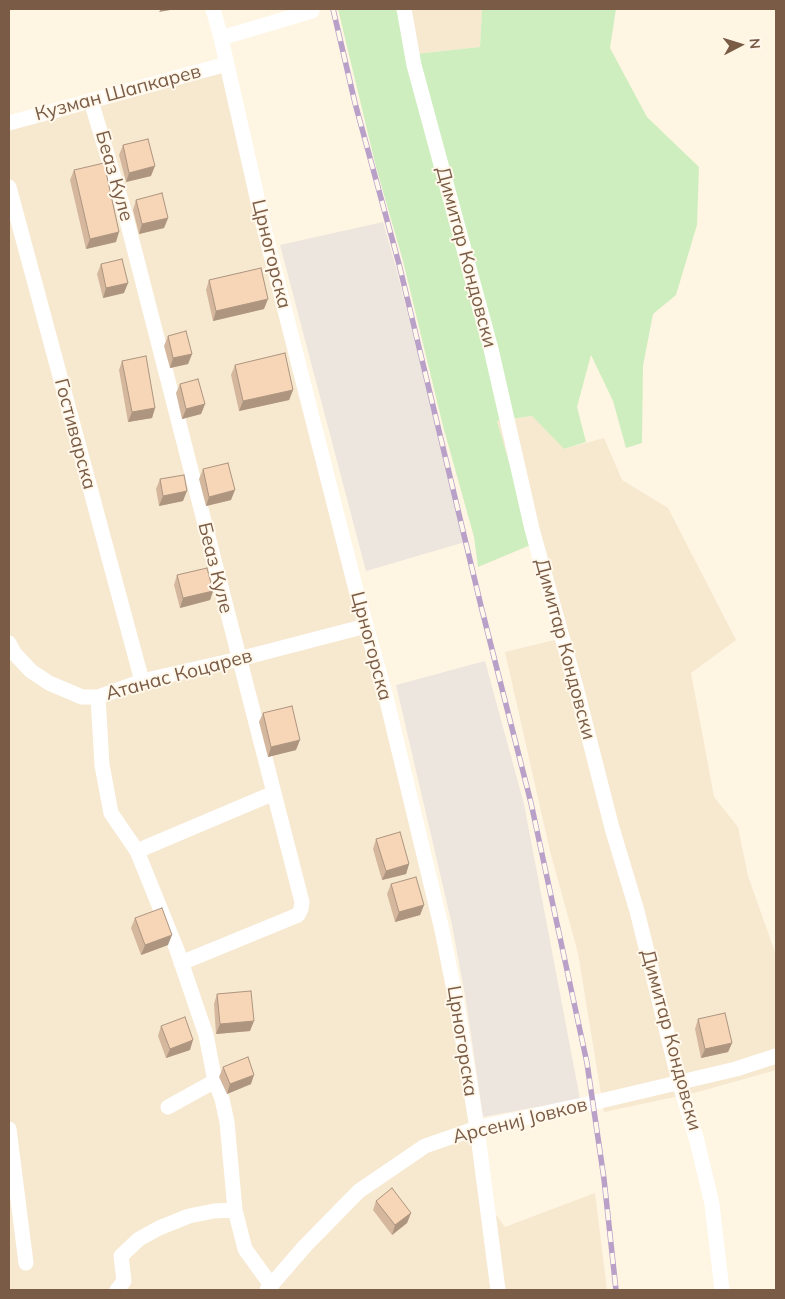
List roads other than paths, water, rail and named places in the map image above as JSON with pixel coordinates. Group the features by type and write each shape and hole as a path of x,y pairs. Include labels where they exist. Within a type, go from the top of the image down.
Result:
{"street":[{"name":"Црногорска","path":"213,9 264,228 386,697 442,930 457,1005 477,1128 498,1290"},
{"name":"Димитар Кондовски","path":"404,9 414,66 491,349 532,529 576,687 612,828 637,911 679,1081 697,1141 712,1204 722,1290"},
{"path":"221,38 312,11"},
{"name":"Кузман Шапкарев","path":"9,123 227,64"},
{"name":"Беаз Куле","path":"91,100 126,217 238,659 302,902 298,914 181,963"},
{"name":"Гостиварска","path":"9,188 142,681"},
{"name":"Атанас Коцарев","path":"9,643 15,654 31,671 49,683 82,697 98,697 142,681 238,659 366,626"},
{"path":"98,697 102,765 111,813 137,851 181,963 206,1035 215,1081 222,1099 227,1122 235,1210 245,1248 269,1288"},
{"path":"137,851 274,793"},
{"name":"Арсениј Јовков","path":"269,1288 305,1246 359,1191 425,1146 477,1128 736,1069 776,1056"},
{"path":"168,1107 215,1081"},
{"path":"9,1129 26,1263"},
{"path":"116,1290 124,1281 121,1256 139,1239 159,1228 189,1216 214,1211 235,1210"}],"railway":[{"path":"333,9 355,103 399,264 481,606 531,803 587,1063 604,1179 616,1290"}]}
